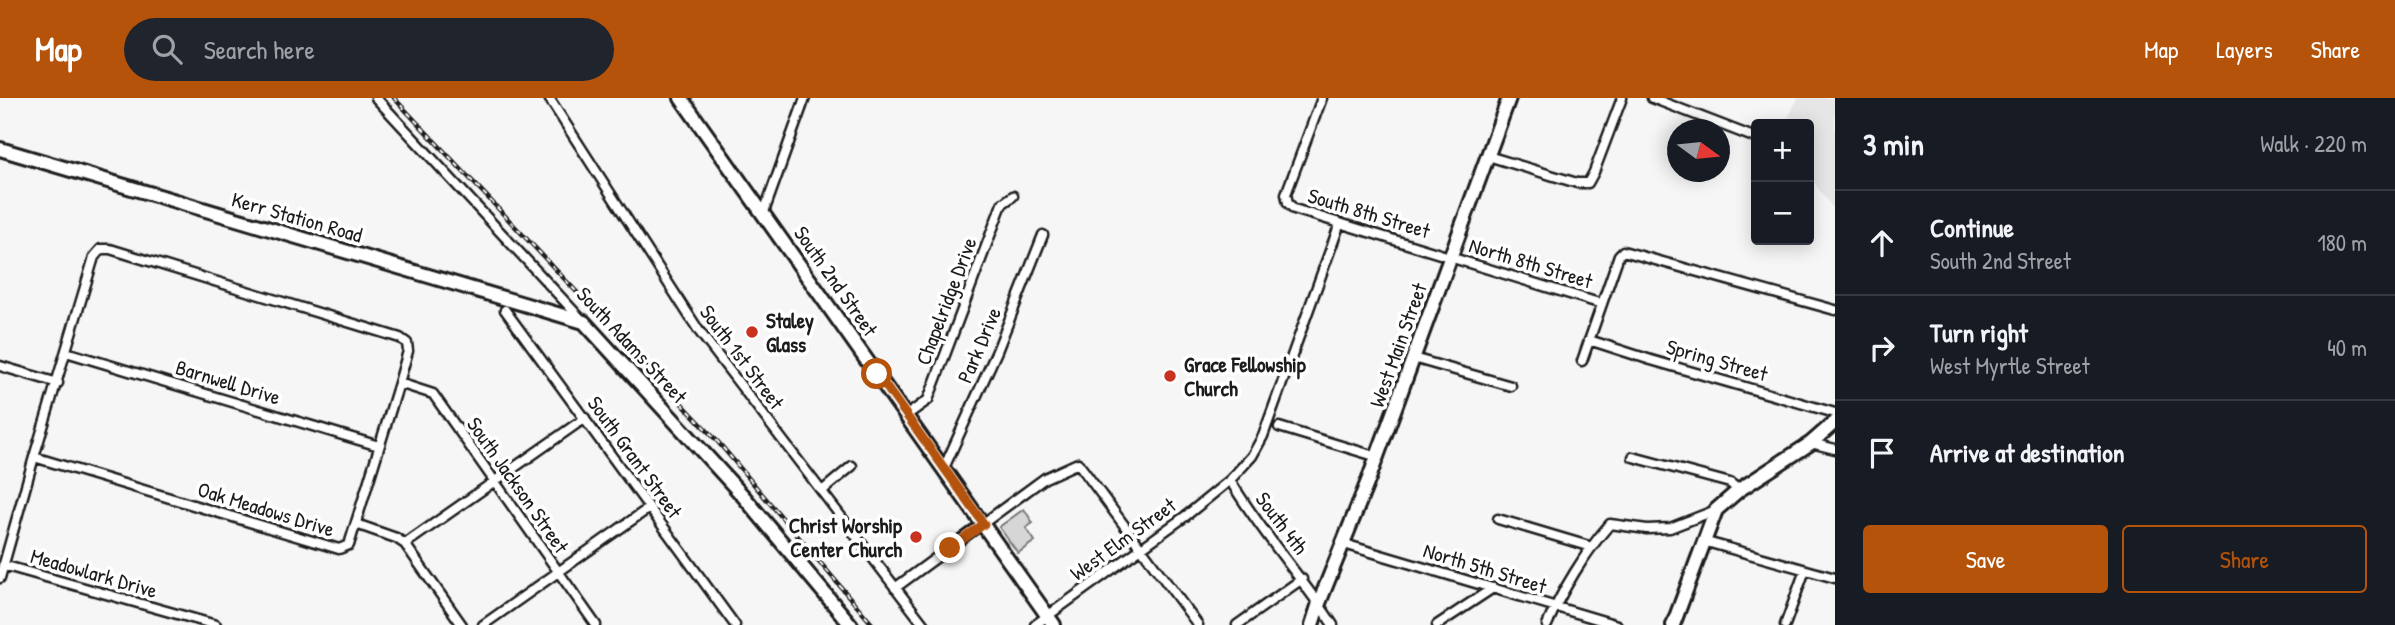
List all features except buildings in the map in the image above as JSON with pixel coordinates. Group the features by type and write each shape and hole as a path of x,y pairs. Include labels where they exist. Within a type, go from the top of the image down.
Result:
{"street":[{"name":"South Adams Street","path":"376,98 744,497 847,623"},
{"name":"South 1st Street","path":"549,98 699,331 924,625"},
{"name":"South 2nd Street","path":"681,98 1051,621"},
{"path":"764,212 805,98"},
{"name":"South 8th Street","path":"1322,98 1286,194 1288,203 1294,209 1450,256"},
{"name":"West Main Street","path":"1312,625 1378,457 1508,98"},
{"path":"1488,156 1577,183 1588,183 1622,98"},
{"path":"1653,98 1751,136"},
{"name":"Kerr Station Road","path":"0,149 584,322"},
{"name":"Chapelridge Drive","path":"907,415 928,400 1002,204 1013,196"},
{"name":"West Elm Street","path":"1035,625 1051,621 1140,548 1232,484 1252,456 1268,426 1340,223"},
{"name":"Park Drive","path":"944,468 997,351 1043,235"},
{"name":"Oak Meadows Drive","path":"101,249 110,249 400,338 407,343 408,351 349,545 339,549 34,457 58,383 94,257 101,249"},
{"path":"1582,360 1619,255 1623,251 1835,310"},
{"name":"North 8th Street","path":"1450,256 1602,304"},
{"name":"South Grant Street","path":"506,310 734,625"},
{"name":"Spring Street","path":"1590,340 1835,413"},
{"name":"Barnwell Drive","path":"66,352 379,446"},
{"path":"1413,358 1511,386"},
{"path":"0,366 58,383"},
{"name":"South Jackson Street","path":"399,383 433,394 596,625"},
{"path":"405,544 585,418"},
{"path":"1547,625 1592,547 1610,524 1647,529 1670,528 1716,510 1739,490 1811,443 1835,422"},
{"path":"1279,427 1378,457"},
{"path":"1811,443 1835,449"},
{"path":"0,578 34,457"},
{"path":"1633,457 1730,483 1739,490"},
{"path":"895,588 1045,478 1078,463 1198,625"},
{"path":"822,491 852,466"},
{"name":"South 4th","path":"1232,484 1333,625"},
{"path":"483,625 649,508"},
{"path":"1673,625 1716,510"},
{"path":"1498,519 1592,547"},
{"path":"356,524 396,538 405,544 462,625"},
{"path":"1703,541 1835,578"},
{"name":"North 5th Street","path":"1344,544 1617,625"},
{"name":"Meadowlark Drive","path":"3,565 216,625"},
{"path":"1785,625 1805,570"},
{"path":"1237,625 1302,579"},
{"path":"1437,625 1493,588"},
{"name":"West Main Street","path":"1306,625 1319,603"}],"shaded area":[{"path":"1798,98 1835,98 1835,211 1814,183 1814,119 1788,119"},
{"path":"1024,509 1033,523 1026,528 1035,541 1018,553 999,527"}],"railway":[{"path":"394,98 718,442 873,625"}],"place":[{"name":"Staley Glass","path":"752,332"},
{"name":"Grace Fellowship Church","path":"1170,376"},
{"name":"Christ Worship Center Church","path":"916,537"}],"route":[{"path":"877,374 984,524 950,548"}]}
